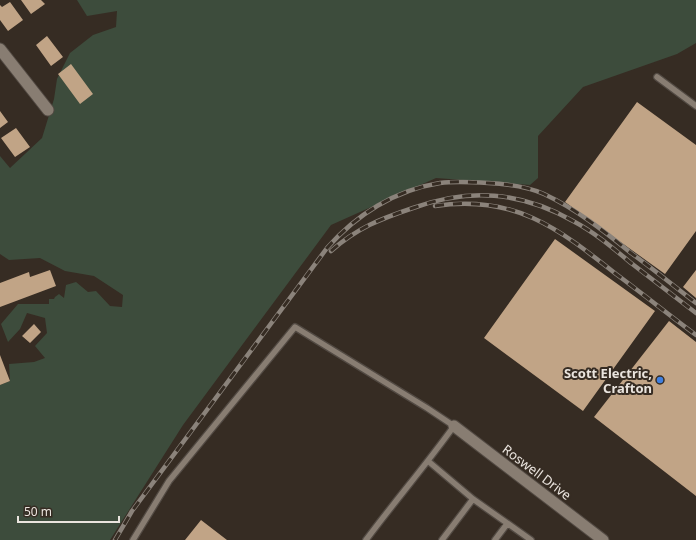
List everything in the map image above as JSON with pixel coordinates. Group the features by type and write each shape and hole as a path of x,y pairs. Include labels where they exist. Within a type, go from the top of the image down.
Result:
{"street":[{"path":"0,49 48,110"},
{"name":"Roswell Drive","path":"454,426 603,540"}],"lane":[{"path":"657,77 696,106"},
{"path":"133,540 169,481 295,328 454,426 366,540"},
{"path":"428,461 473,499 531,540"},
{"path":"442,540 473,499"},
{"path":"495,540 507,524"}],"green space":[{"path":"77,0 696,0 696,43 677,54 583,87 538,136 538,178 530,185 436,178 331,225 183,425 110,540 0,540 0,385 10,381 9,364 34,362 45,358 35,346 47,333 45,318 27,313 20,329 8,342 1,324 18,304 49,304 49,299 54,299 59,294 64,298 66,285 76,282 88,292 96,291 110,306 122,307 123,295 94,276 65,271 40,258 9,260 0,254 0,156 10,168 42,138 54,99 57,79 70,53 93,35 116,27 117,11 87,16"}],"building":[{"path":"21,0 41,0 45,4 31,14"},
{"path":"10,2 23,20 8,31 0,20 0,5 2,7"},
{"path":"47,36 63,57 51,66 36,45"},
{"path":"71,64 93,94 80,104 58,74"},
{"path":"637,102 696,145 696,231 665,274 565,202"},
{"path":"0,111 8,122 0,128"},
{"path":"16,128 30,147 15,157 1,138"},
{"path":"555,239 655,311 583,411 484,338"},
{"path":"50,270 56,286 0,307 0,283 29,272 30,277"},
{"path":"696,270 696,298 683,287"},
{"name":"Scott Electric, Crafton","path":"669,321 696,342 696,496 594,417"},
{"path":"34,324 41,332 30,343 22,336"},
{"path":"0,355 10,381 0,385"},
{"path":"201,520 227,540 185,540"}],"railway":[{"path":"115,540 132,511 327,248 338,236 364,215 407,191 423,186 458,182 509,185 537,191 567,206 589,221 696,303"},
{"path":"331,251 350,236 379,220 434,202 454,197 474,195 514,198 553,211 588,230 603,240 696,313"},
{"path":"435,206 463,204 488,205 512,210 533,218 554,229 595,257 696,335"}],"place":[{"name":"Scott Electric, Crafton","path":"660,380"}]}
